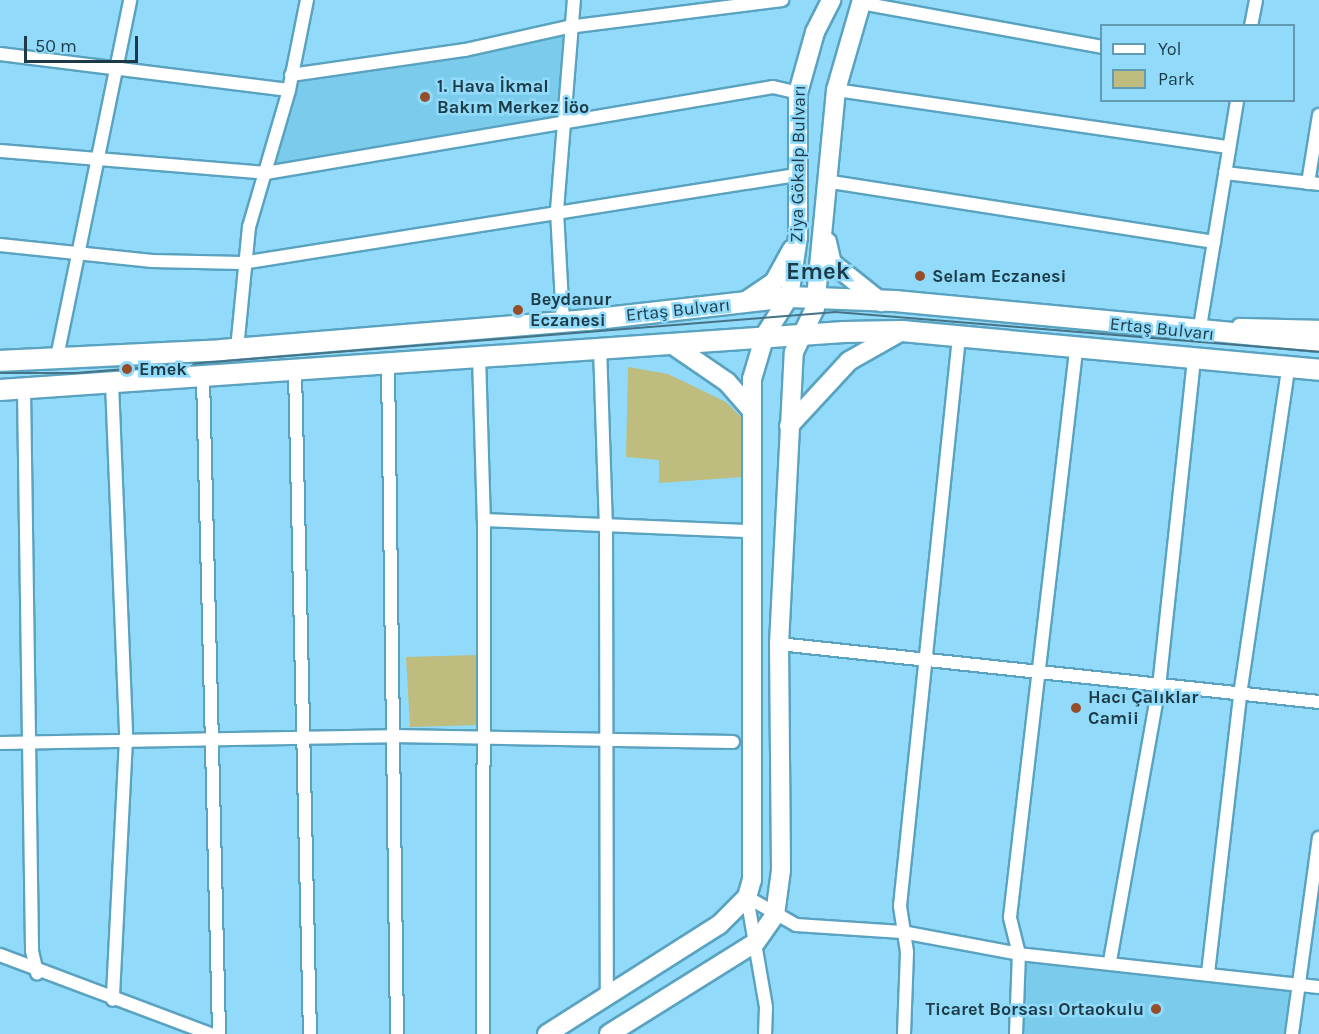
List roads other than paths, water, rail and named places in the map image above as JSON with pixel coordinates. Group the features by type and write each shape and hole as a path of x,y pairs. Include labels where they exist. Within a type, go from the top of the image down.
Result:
{"main road":[{"name":"Ziya Gökalp Bulvarı","path":"789,297 798,237 796,175 798,93 826,1"},
{"name":"Ziya Gökalp Bulvarı","path":"775,915 781,870 779,644 794,352 816,298 825,234 825,181 836,90 862,2"},
{"path":"825,234 832,263 881,302"},
{"path":"743,303 774,282 798,237"},
{"path":"547,1034 719,926 747,897 756,857 752,379 765,335 789,297"},
{"name":"Ertaş Bulvarı","path":"0,361 237,349 563,322 789,297 881,302 1200,328 1319,341"},
{"path":"789,426 849,361 902,331"},
{"name":"Ertaş Bulvarı","path":"0,390 765,335 902,331 1076,351 1319,370"},
{"path":"670,343 727,382 752,411"},
{"path":"614,1032 756,942 775,915"}],"street":[{"path":"57,357 130,0"},
{"path":"237,349 242,263 289,90 307,0"},
{"path":"563,322 557,210 568,27 574,0"},
{"path":"291,75 465,51 568,27 782,0"},
{"path":"1251,24 1256,0"},
{"path":"862,2 1100,47"},
{"path":"0,54 289,90"},
{"path":"0,151 266,173 563,119 773,87 798,93"},
{"path":"836,90 1229,147"},
{"path":"1237,102 1200,328 1319,327"},
{"path":"1225,173 1314,183 1319,115"},
{"path":"0,245 79,253 242,263 557,210 796,175"},
{"path":"825,181 1214,242"},
{"path":"904,1034 907,952 902,932 926,658 959,337"},
{"path":"600,347 606,524 607,995"},
{"path":"1016,1034 1019,954 1010,917 1076,351"},
{"path":"478,356 484,520 486,738 483,1034"},
{"path":"1110,961 1159,687 1194,360"},
{"path":"388,363 397,1034"},
{"path":"1208,973 1240,694 1288,368"},
{"path":"295,370 310,1034"},
{"path":"203,377 208,738 219,1034"},
{"path":"112,383 126,739 113,1000"},
{"path":"24,389 32,951 37,972"},
{"path":"484,520 752,531"},
{"path":"779,644 926,658 1159,687 1319,702"},
{"path":"0,743 393,736 607,742 734,742"},
{"path":"1292,1034 1319,838"},
{"path":"747,897 796,925 902,932 1019,954 1110,961 1319,987"},
{"path":"747,897 756,942 765,1034"},
{"path":"0,955 37,972 210,1034"}],"tram line":[{"path":"0,373 76,373 836,312 1319,352"}],"place":[{"name":"1. Hava İkmal Bakım Merkez İöo","path":"425,97"},
{"name":"Selam Eczanesi","path":"920,276"},
{"name":"Beydanur Eczanesi","path":"518,310"},
{"name":"Emek","path":"127,369"},
{"name":"Hacı Çalıklar Camii","path":"1076,708"},
{"name":"Ticaret Borsası Ortaokulu","path":"1156,1009"}],"district":[{"name":"Emek","path":"818,272"}]}
